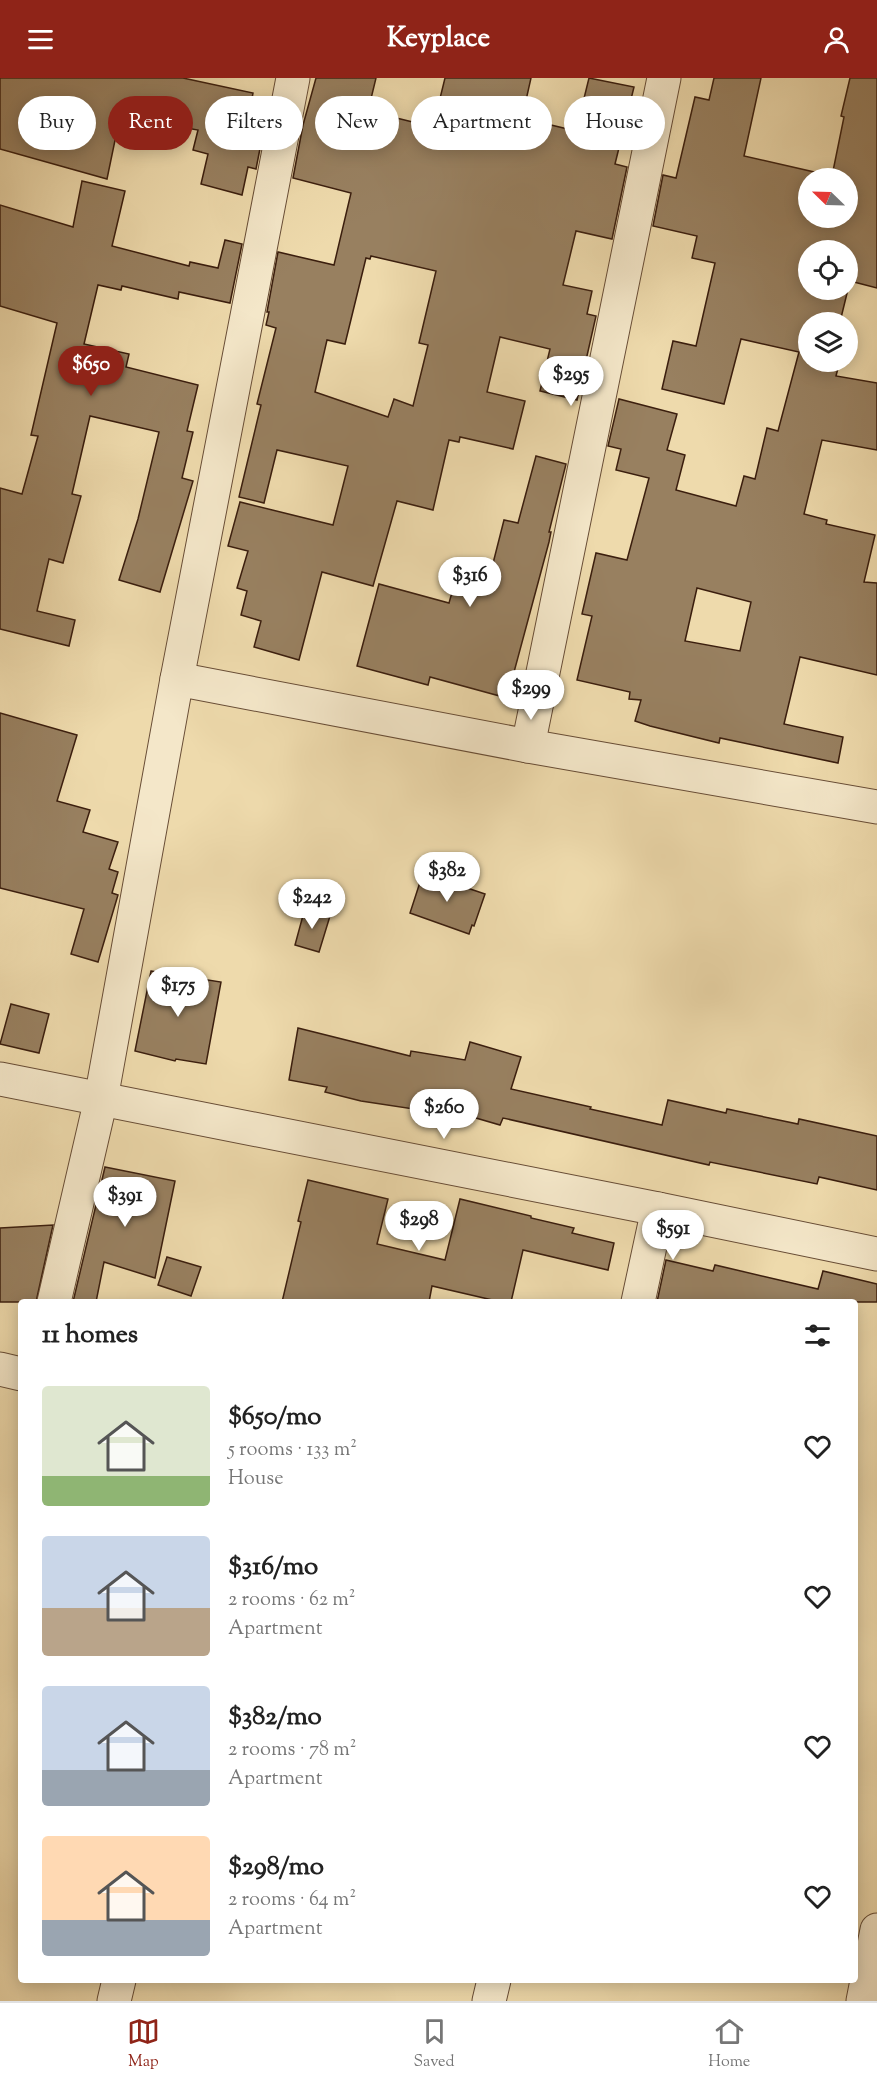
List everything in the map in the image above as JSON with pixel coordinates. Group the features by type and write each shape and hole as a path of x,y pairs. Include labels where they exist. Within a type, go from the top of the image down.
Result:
{"street":[{"path":"55,1299 101,1099 177,679 293,78"},
{"path":"528,746 664,78"},
{"path":"177,679 528,746 877,807"},
{"path":"0,1079 877,1254"},
{"path":"639,1299 658,1209"},
{"path":"0,1369 18,1373"},
{"path":"863,2001 877,1930"},
{"path":"114,2001 118,1983"},
{"path":"489,2001 493,1983"}],"building":[{"path":"0,78 183,78 253,93 252,96 205,96 205,150 260,150 256,169 248,167 242,195 201,184 208,154 193,150 198,130 193,129 193,96 108,96 108,150 113,150 107,179 0,149"},
{"path":"316,78 376,78 372,96 315,96 315,150 399,150 399,119 411,122 411,150 552,150 552,125 564,128 564,150 618,150 615,164 627,167 612,239 576,231 563,285 592,291 587,314 596,316 577,400 540,391 550,349 500,337 487,392 525,401 513,449 460,437 459,442 449,440 433,510 397,501 373,586 322,572 299,660 254,647 261,621 241,615 247,591 237,588 248,551 228,546 240,502 333,525 348,466 277,450 264,503 239,497 261,405 257,404 276,328 266,325 278,252 334,265 351,193 293,178 298,150 303,150 303,125","holes":["371,256 436,271 419,343 428,345 413,406 394,399 388,417 315,392 327,340 345,344 366,258 370,259"]},
{"path":"445,78 531,78 527,96 441,96"},
{"path":"589,78 634,87 632,96 585,96"},
{"path":"714,78 761,78 744,156 798,168 798,228 858,228 858,168 834,168 844,117 841,116 850,78 877,78 877,288 858,283 858,240 798,240 798,300 846,300 842,312 798,312 798,352 741,339 724,404 662,389 673,341 696,346 715,263 692,258 697,236 653,226 663,175 676,178 695,97 709,100"},
{"path":"82,181 125,191 112,246 189,266 190,262 218,268 225,240 242,244 230,303 179,292 178,299 122,286 121,290 98,285 84,344 129,354 126,367 198,385 187,431 193,432 182,478 193,481 160,592 119,580 138,519 159,432 90,416 72,494 81,496 63,563 49,559 37,611 75,620 69,646 0,629 0,488 22,494 38,436 31,435 57,323 0,306 0,205 73,227"},
{"path":"798,356 798,372 837,372 836,376 877,383 877,450 822,440 804,514 827,520 826,524 875,535 864,582 877,583 877,675 800,657 784,724 843,737 838,763 720,738 719,743 650,726 635,721 641,700 629,699 630,692 577,680 592,616 582,614 596,553 627,560 649,478 616,470 621,449 608,446 619,399 677,414 667,450 685,455 676,490 736,506 744,476 755,479 767,428 778,431","holes":["697,588 751,602 740,651 685,641"]},
{"path":"536,456 566,464 549,532 551,532 549,542 507,698 430,677 428,685 357,666 379,584 449,603 455,582 486,591 504,520 518,523"},
{"path":"0,713 77,735 57,801 90,810 83,832 118,842 109,869 118,872 112,893 118,895 98,962 71,954 84,909 0,888"},
{"path":"423,873 485,894 469,934 410,913"},
{"path":"305,908 330,916 319,952 295,945"},
{"path":"151,971 221,982 206,1064 176,1059 175,1061 135,1051"},
{"path":"11,1004 49,1014 39,1053 0,1044"},
{"path":"298,1028 410,1056 411,1051 465,1060 470,1042 521,1057 511,1089 662,1125 668,1100 726,1113 727,1109 798,1124 799,1119 877,1136 877,1190 819,1177 817,1184 710,1162 709,1165 503,1118 500,1125 421,1102 420,1110 361,1101 325,1092 327,1087 289,1080"},
{"path":"105,1167 175,1181 155,1278 104,1262 97,1299 74,1299"},
{"path":"308,1180 388,1199 377,1244 445,1260 460,1199 574,1228 572,1233 614,1243 608,1270 523,1250 512,1299 488,1299 432,1286 430,1299 283,1299 301,1222 298,1221"},
{"path":"53,1225 37,1299 0,1302 0,1228"},
{"path":"167,1257 201,1267 191,1296 158,1285"},
{"path":"666,1260 713,1271 715,1265 818,1289 823,1271 877,1284 877,1302 858,1302 858,1299 658,1299"}]}
